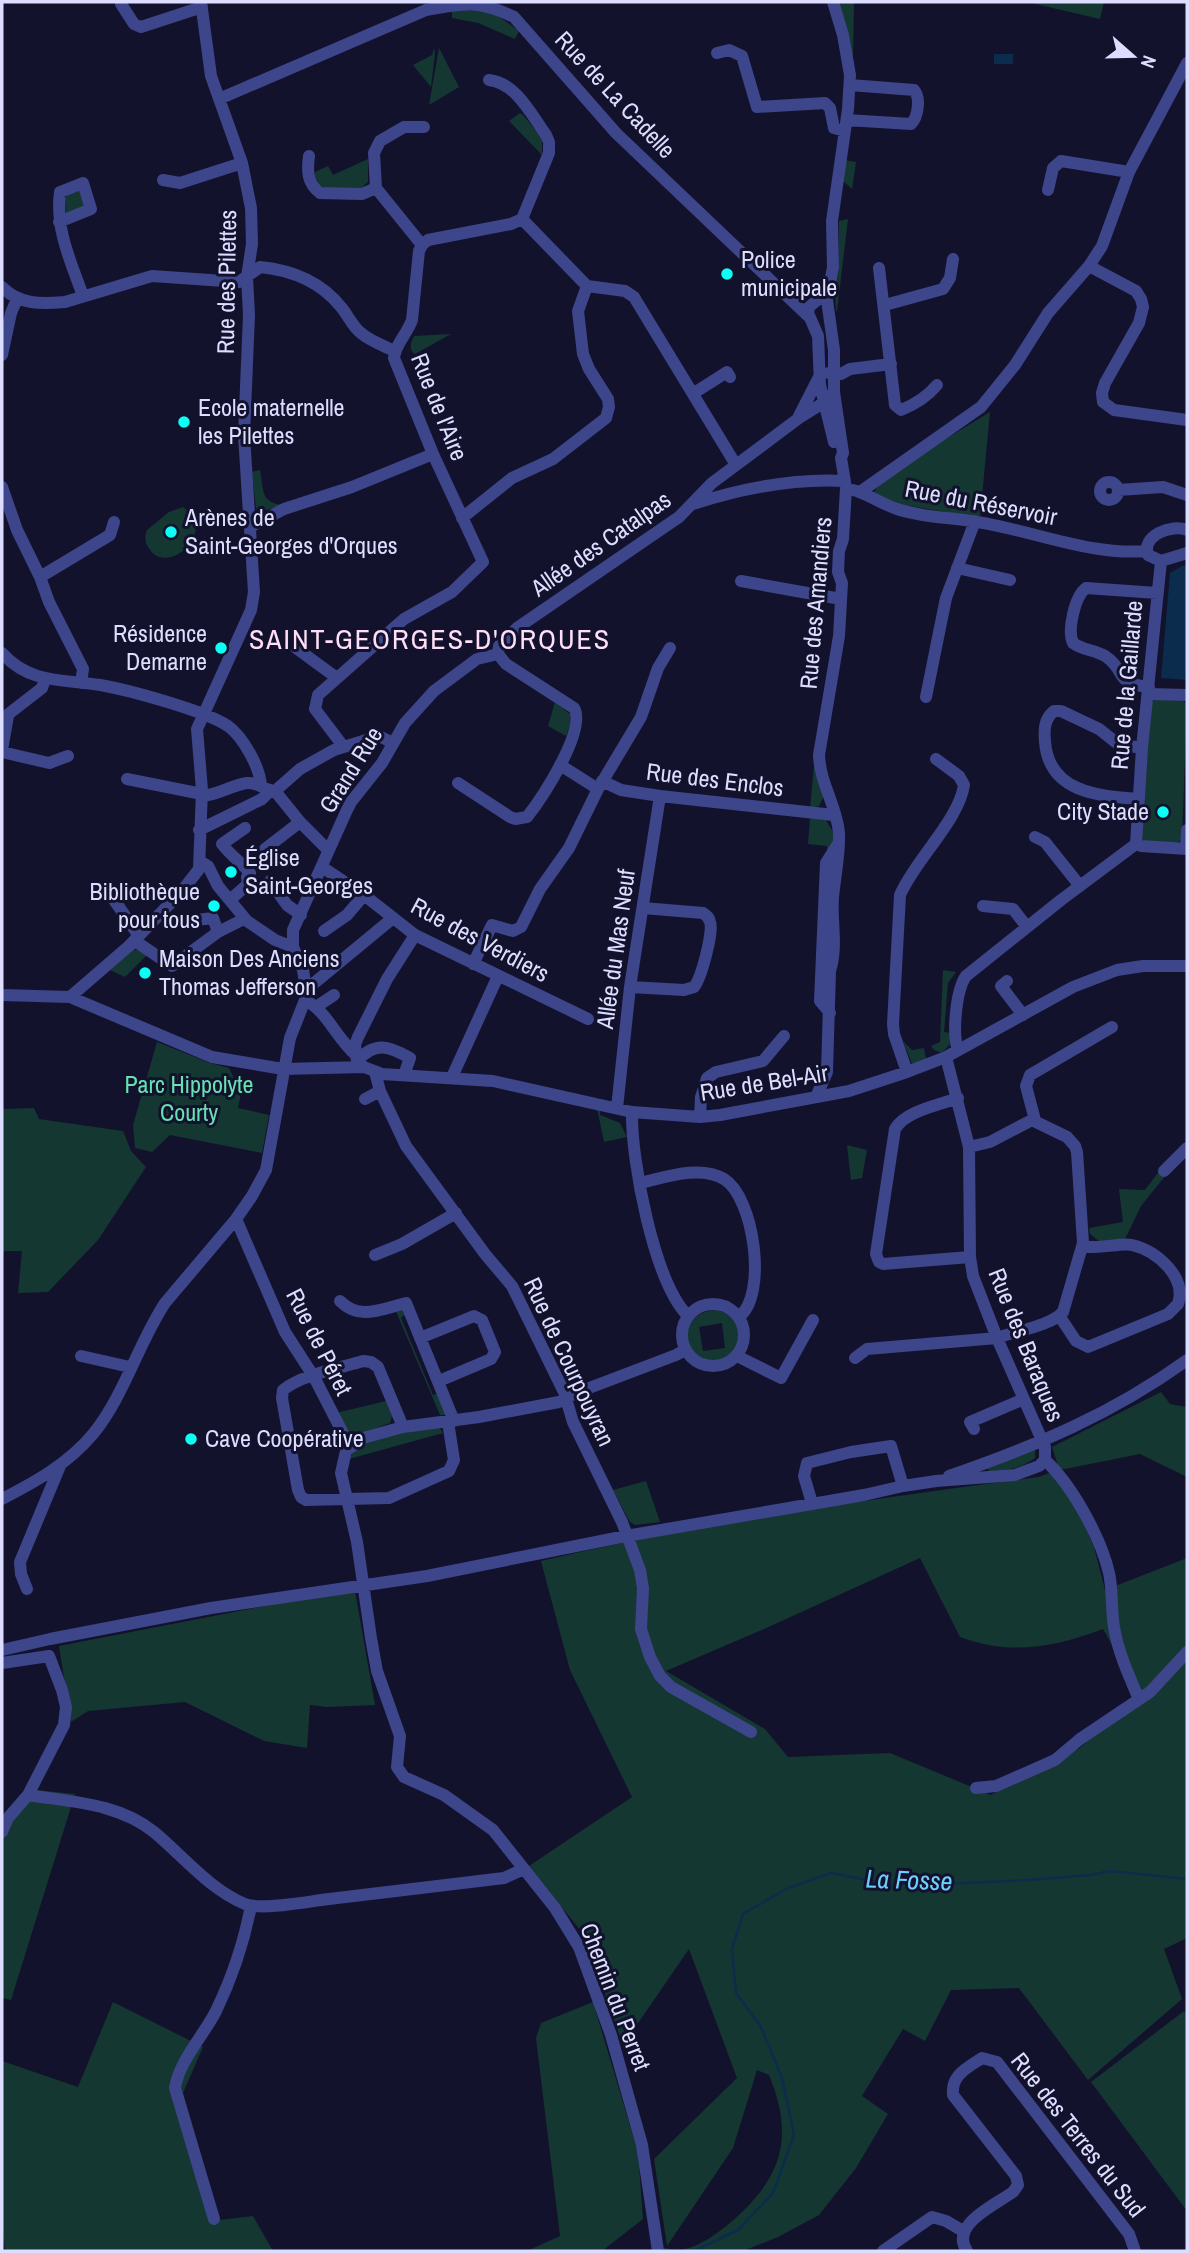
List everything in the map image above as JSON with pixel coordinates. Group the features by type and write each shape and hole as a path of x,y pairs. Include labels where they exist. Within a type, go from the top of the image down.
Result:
{"street":[{"path":"817,311 834,359 834,392 844,453 841,458 838,456 823,403 817,311 833,267 832,221 850,85 843,35 833,2"},
{"name":"Rue de La Cadelle","path":"219,99 426,10 456,4 482,3 494,6 514,17 616,133 794,303 817,311"},
{"path":"121,5 134,24 141,27 202,5"},
{"name":"Rue des Pilettes","path":"200,863 202,795 197,735 202,715 251,610 254,592 244,435 249,315 247,277 252,244 251,208 242,163 211,76 202,5"},
{"path":"717,54 729,50 742,56 757,107 825,103 830,108 834,128 846,125 911,124 916,118 918,96 914,90 850,85"},
{"path":"860,492 981,407 1015,365 1048,313 1089,266 1102,246 1129,172 1183,80 1187,63"},
{"path":"424,127 404,127 377,144 374,153 376,188 422,245 428,240 511,224 522,219 549,153 549,142 510,87 489,80"},
{"path":"309,156 308,176 320,193 362,194 376,188"},
{"path":"1048,190 1052,168 1061,161 1129,172"},
{"path":"163,180 180,183 242,163"},
{"path":"522,219 587,286 625,291 635,298 736,465"},
{"path":"59,222 83,296"},
{"name":"Rue de l'Aire","path":"337,678 404,619 452,592 483,562 395,365 394,351 412,320 417,258 422,245"},
{"path":"885,304 943,289 950,278 953,259"},
{"path":"1089,266 1136,291 1143,307 1139,323 1105,383 1103,402 1114,410 1187,420"},
{"path":"2,287 17,299 51,303 152,276 239,282 260,267 282,270 302,278 334,299 361,333 394,351"},
{"path":"879,268 897,408 906,408 927,397 937,385"},
{"path":"462,518 512,478 553,458 606,418 608,399 583,354 578,311 587,286"},
{"path":"2,355 10,313 17,299"},
{"path":"834,359 850,369"},
{"path":"819,373 834,374 850,369 891,365"},
{"path":"694,393 727,372 730,377"},
{"name":"Allée des Catalpas","path":"799,418 819,373"},
{"name":"Allée des Catalpas","path":"498,654 499,646 517,628 679,517 712,483 799,418 803,418 834,392"},
{"path":"807,403 815,399 823,403 833,416 839,431"},
{"path":"250,527 284,509 352,487 433,454"},
{"name":"Rue des Amandiers","path":"816,1097 827,1072 830,971 835,939 832,921 839,832 820,774 820,755 838,649 842,583 838,572 839,551 843,539 845,485 841,458"},
{"name":"Rue du Réservoir","path":"693,505 792,481 845,485 898,509 940,519 975,521 1121,551 1146,551"},
{"path":"1118,491 1164,487 1187,495"},
{"path":"2,488 17,530 83,669 82,683"},
{"path":"926,697 942,612 975,521"},
{"path":"40,577 110,536 114,522"},
{"path":"1187,530 1178,528 1154,535 1147,541 1146,551 1151,558 1161,561 1187,553"},
{"name":"Rue de la Gaillarde","path":"1136,844 1142,748 1161,561"},
{"path":"957,568 1010,580"},
{"path":"741,581 841,599"},
{"path":"1157,593 1086,588 1080,594 1070,632 1073,643 1108,659 1131,685 1187,695"},
{"path":"296,648 337,678 316,698 315,706 343,746"},
{"path":"473,964 492,925 513,931 521,926 540,889 569,848 600,785 641,717 658,668 670,648"},
{"path":"2,653 18,669 45,679 102,685 202,715 230,728 241,740 266,788 328,850"},
{"path":"458,783 510,817 527,817 560,765 577,723 576,710 506,664 498,654"},
{"name":"Grand Rue","path":"293,947 293,930 351,802 372,777 405,723 434,691 477,659 498,654"},
{"path":"45,679 42,688 5,717 2,751 49,762 68,756"},
{"path":"1139,799 1087,792 1058,777 1048,762 1045,722 1054,711 1061,711 1092,725 1118,744 1142,748"},
{"path":"127,779 210,796 238,785 266,788 343,746 379,736 393,743"},
{"path":"907,1072 893,1024 900,895 908,877 958,804 964,785 959,776 936,759"},
{"name":"Rue des Enclos","path":"560,765 600,785 621,790 834,815"},
{"path":"199,830 262,799 266,788"},
{"name":"Allée du Mas Neuf","path":"617,1108 630,987 660,796"},
{"path":"266,850 300,822"},
{"path":"230,900 248,884 253,873 240,860 230,855 222,844 245,828"},
{"path":"958,1050 955,1038 962,981 1027,927 1136,844 1186,849 1187,830"},
{"path":"1035,837 1045,842 1080,886"},
{"path":"2,995 70,997 114,961 192,880 200,863 206,864 218,886 246,920 275,940 293,947 303,970 310,999 343,1044 363,1063"},
{"name":"Rue des Verdiers","path":"322,867 364,895 415,935 588,1019"},
{"path":"270,881 287,905 300,915"},
{"path":"110,894 137,938 173,967 218,932 246,920"},
{"path":"324,931 347,915 364,895"},
{"path":"983,906 1013,909 1027,927"},
{"path":"630,987 684,990 694,987 699,979 711,928 709,919 703,913 643,908"},
{"path":"190,921 213,918 218,932"},
{"path":"2,1499 60,1466 96,1430 165,1303 236,1219 257,1187 269,1162 290,1038 310,999 393,918"},
{"path":"363,1063 358,1037 387,979 415,935"},
{"name":"Rue de Bel-Air","path":"70,997 212,1057 283,1069 363,1063 404,1075 493,1080 632,1112 700,1117 869,1085 946,1057 1073,987 1117,970 1151,965 1187,966"},
{"path":"452,1077 498,976"},
{"path":"1007,981 1001,986 1023,1015"},
{"path":"310,999 334,995"},
{"path":"1035,1119 1027,1086 1030,1075 1112,1027"},
{"path":"700,1117 701,1097 707,1078 716,1072 763,1061 784,1036"},
{"path":"363,1063 365,1052 380,1047 389,1048 410,1058 404,1075"},
{"name":"Rue des Baraques","path":"946,1057 969,1147 970,1257 977,1288 1043,1441 1045,1460"},
{"name":"Rue de Courpouyran","path":"363,1063 380,1091 406,1146 485,1254 512,1286 626,1535 642,1578 641,1629 650,1657 660,1676 671,1687 751,1732"},
{"path":"365,1099 380,1091"},
{"path":"958,1098 898,1123 876,1254 878,1262 883,1264 970,1257"},
{"path":"632,1112 631,1137 662,1268 677,1303 688,1316"},
{"path":"855,1358 867,1349 997,1338 1059,1317 1066,1307 1082,1246 1075,1146 1067,1137 1035,1119 990,1142 969,1147"},
{"path":"1164,1171 1187,1148"},
{"path":"640,1182 704,1173 724,1179 738,1193 746,1213 755,1264 755,1290 747,1310 739,1317"},
{"path":"375,1255 402,1244 456,1213"},
{"name":"Rue de Péret","path":"236,1219 285,1332 314,1377 349,1447"},
{"path":"1059,1317 1076,1341 1088,1347 1168,1314 1178,1304 1180,1297 1169,1266 1161,1259 1132,1245 1101,1248 1082,1246"},
{"path":"340,1301 350,1310 363,1313 406,1303 439,1381 451,1422 454,1460 449,1471 389,1498 306,1500 301,1497 282,1394 286,1387 363,1361 375,1364 403,1427"},
{"path":"715,1304 732,1310 739,1317 744,1339 737,1356 724,1364 707,1366 690,1357 685,1349 682,1332 688,1316 699,1307 715,1304"},
{"path":"420,1338 474,1316 482,1320 495,1352 491,1360 439,1381"},
{"path":"737,1356 781,1378 813,1320"},
{"path":"364,1585 342,1466 349,1447 363,1438 403,1427 451,1422 566,1399 685,1349"},
{"path":"81,1356 130,1367"},
{"path":"936,1480 1043,1441 1110,1408 1187,1360"},
{"path":"970,1422 1024,1399"},
{"path":"812,1503 804,1476 807,1463 851,1452 891,1446 903,1486"},
{"path":"2,1650 211,1608 427,1576 626,1535 864,1495 936,1480 1015,1475 1039,1466 1045,1460 1057,1471 1099,1542 1109,1574 1114,1626 1125,1668 1139,1699"},
{"path":"27,1589 20,1562 60,1466"},
{"name":"Chemin du Perret","path":"364,1585 377,1671 400,1736 397,1767 400,1773 444,1795 483,1822 506,1845 555,1908 579,1947 611,2035 642,2145 659,2251"},
{"path":"976,1788 996,1786 1055,1760 1080,1739 1150,1692 1187,1652"},
{"path":"2,1664 49,1656 62,1690 65,1719 28,1795 8,1818 2,1832"},
{"path":"28,1795 88,1803 136,1820 226,1894 251,1906 289,1904 504,1878 524,1869"},
{"path":"214,2219 177,2097 176,2081 216,2011 230,1978 251,1906"},
{"name":"Rue des Terres du Sud","path":"963,2231 967,2225 1013,2192 1018,2185 1016,2176 953,2095 952,2085 957,2076 982,2058 997,2062 1129,2234 1135,2251"},
{"path":"883,2251 932,2217 946,2221 963,2231 962,2244 967,2251"}],"green space":[{"path":"838,2 854,2 853,60"},
{"path":"1027,2 1104,2 1100,19"},
{"path":"452,10 494,13 519,31 515,39 478,23 452,18"},
{"path":"434,48 431,87 413,65 432,55"},
{"path":"439,48 459,87 429,105"},
{"path":"520,113 542,138 542,155 509,121"},
{"path":"368,159 368,182 361,188 325,188 314,175 328,166 333,175"},
{"path":"845,160 856,162 852,189 842,180"},
{"path":"78,187 87,206 66,216 65,199 68,191"},
{"path":"848,219 837,311 836,311 839,221"},
{"path":"451,334 415,354 411,350 414,336"},
{"path":"990,412 980,518 899,504 874,493 877,487 934,446"},
{"path":"260,470 266,498 282,505 263,511 256,508 252,472"},
{"name":"Arènes de Saint-Georges d'Orques","path":"183,507 193,517 196,528 193,538 178,554 159,557 146,543 147,530 169,512"},
{"path":"1153,701 1183,701 1187,704 1182,839 1176,844 1145,843 1141,837 1150,707"},
{"path":"555,702 570,714 571,724 566,736 548,726"},
{"path":"816,744 824,796 819,806 810,808"},
{"path":"810,818 826,820 836,837 827,853 827,846 808,844"},
{"path":"132,950 139,950 147,955 125,977 110,970"},
{"path":"943,970 956,972 948,983 944,1032 951,1033 950,1044 942,1053 931,1046 940,1042"},
{"path":"903,1041 912,1050 924,1048 926,1059 912,1064"},
{"name":"Parc Hippolyte Courty","path":"157,1042 229,1068 241,1093 238,1108 269,1115 262,1153 170,1135 152,1152 135,1148 133,1125"},
{"path":"34,1108 39,1119 123,1131 131,1151 146,1167 98,1240 48,1292 18,1293 22,1251 2,1251 2,1109"},
{"path":"597,1108 600,1109 600,1115 620,1123 627,1137 604,1142"},
{"path":"847,1145 867,1150 862,1178 851,1180"},
{"path":"1160,1170 1166,1175 1141,1206 1125,1239 1100,1242 1090,1234 1089,1228 1123,1222 1119,1189 1145,1190"},
{"path":"395,1309 406,1313 401,1318 433,1395 439,1393 447,1415 440,1415"},
{"path":"715,1310 727,1314 738,1329 739,1338 730,1355 709,1362 691,1351 688,1343 691,1323 694,1318","holes":["722,1323 725,1348 703,1351 699,1327"]},
{"path":"1161,1392 1170,1404 1187,1407 1187,1477 1140,1454 1060,1470 1094,1547 1105,1590 1187,1558 1187,1938 1164,1949 1182,1999 1088,2080 1019,1988 951,1990 925,2041 903,2029 862,2096 888,2114 856,2168 819,2215 778,2237 743,2251 663,2251 664,2248 683,2250 704,2242 748,2206 772,2173 779,2156 781,2118 769,2075 757,2070 733,2148 667,2246 654,2159 737,2078 689,1949 623,2045 584,1935 529,1866 632,1797 570,1670 541,1561 727,1523 1039,1477 1059,1469 1052,1447","holes":["920,1558 960,1637 979,1643 1015,1648 1067,1641 1103,1629 1112,1645 1132,1699 1080,1748 991,1795 890,1753 788,1757 765,1729 666,1671"]},
{"path":"386,1401 392,1416 390,1423 351,1437 336,1413"},
{"path":"439,1427 443,1433 349,1459 359,1445 410,1431"},
{"path":"1035,1450 1035,1458 1019,1467 989,1471 987,1467"},
{"path":"646,1481 660,1522 635,1525 630,1522 613,1490"},
{"path":"355,1591 375,1705 310,1705 307,1748 264,1741 185,1702 88,1711 71,1722 59,1646"},
{"path":"36,1790 75,1794 11,2000 2,1998 2,1816"},
{"path":"113,2002 203,2047 183,2093 219,2220 253,2216 273,2251 5,2251 2,2220 2,2061 78,2087"},
{"path":"593,2002 638,2152 643,2219 602,2251 527,2251 560,2236 536,2038 541,2023"},
{"path":"1184,2011 1187,2015 1187,2211 1091,2082"}],"water":[{"path":"994,54 1013,54 1013,64 994,64"},
{"path":"1187,565 1187,680 1161,678 1170,573"}],"waterway":[{"name":"La Fosse","path":"694,2251 738,2230 773,2193 794,2135 782,2078 760,2025 736,1993 732,1949 743,1914 788,1888 831,1873 887,1884 1028,1880 1110,1871 1187,1879"}],"place":[{"name":"Police municipale","path":"727,274"},
{"name":"Ecole maternelle les Pilettes","path":"184,422"},
{"name":"Arènes de Saint-Georges d'Orques","path":"171,532"},
{"name":"Résidence Demarne","path":"221,648"},
{"name":"City Stade","path":"1163,812"},
{"name":"Église Saint-Georges","path":"231,872"},
{"name":"Bibliothèque pour tous","path":"214,906"},
{"name":"Maison Des Anciens Thomas Jefferson","path":"145,973"},
{"name":"Cave Coopérative","path":"191,1439"}],"district":[{"name":"SAINT-GEORGES-D'ORQUES","path":"430,639"}]}
